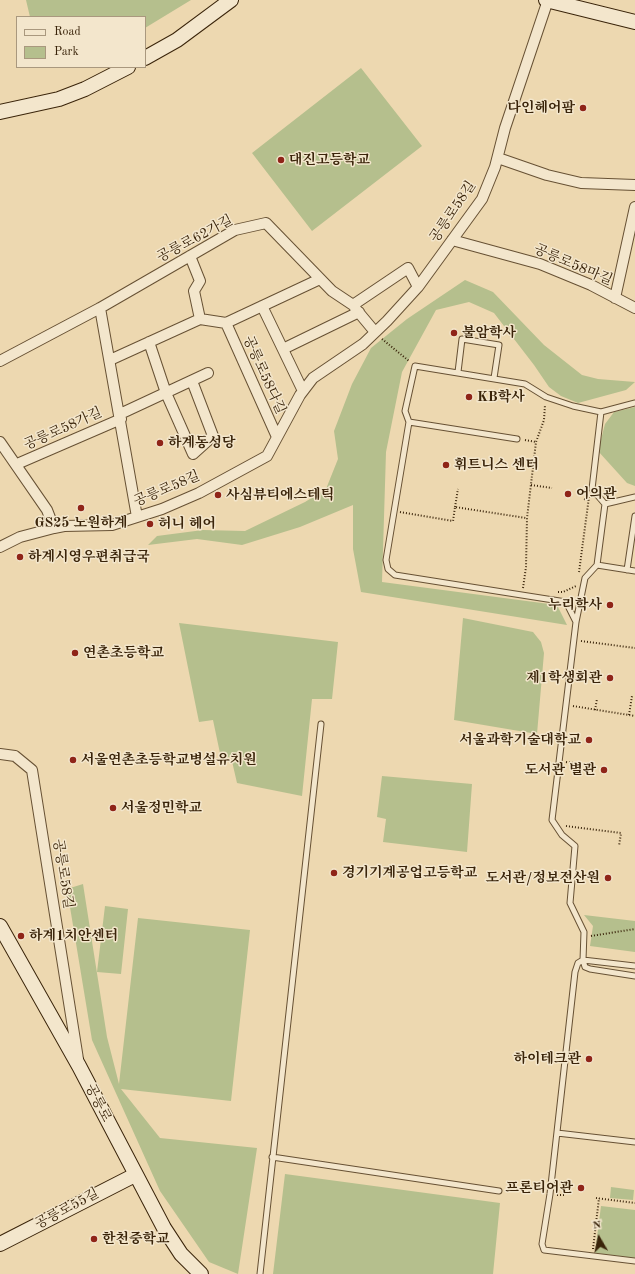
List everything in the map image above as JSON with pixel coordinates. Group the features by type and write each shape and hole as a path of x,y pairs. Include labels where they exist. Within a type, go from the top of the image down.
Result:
{"street":[{"path":"146,57 176,40 232,0"},
{"path":"547,0 635,22"},
{"name":"공릉로58길","path":"0,547 20,537 54,528 64,526 112,525 162,509 199,493 267,456 303,390 313,378 363,344 418,287 482,199 498,158 505,128 547,0"},
{"path":"0,112 59,99 85,89 126,68"},
{"path":"498,158 547,175 581,183 635,185"},
{"path":"615,298 635,207"},
{"name":"공릉로62가길","path":"0,361 100,308 235,230 266,223 332,291 356,308 375,332"},
{"name":"공릉로58마길","path":"452,240 540,264 591,285 635,308"},
{"path":"190,256 200,281 194,291 200,319"},
{"path":"283,349 356,308 408,268 418,287"},
{"path":"110,360 200,319 226,323 320,279"},
{"path":"262,306 303,390"},
{"path":"100,308 137,517"},
{"name":"공릉로58다길","path":"226,323 277,438"},
{"path":"149,342 166,393 193,454 214,436 192,381"},
{"name":"공릉로58가길","path":"17,464 208,373"},
{"name":"공릉로58가길","path":"0,442 17,464 47,510 54,528"},
{"name":"공릉로58길","path":"0,754 15,756 32,770 72,1012 79,1066"},
{"name":"공릉로","path":"0,926 79,1066 135,1175 172,1242 201,1274"},
{"name":"공릉로55길","path":"0,1244 135,1175"}],"lane":[{"path":"458,372 462,339 499,345 494,378"},
{"path":"576,622 566,602 395,575 388,569 386,560 393,510 409,422 405,412 415,366 525,384 546,397 573,406 601,412 635,403"},
{"path":"601,412 592,488 605,504 597,565 585,578 576,622 552,820 562,835 574,846 570,903 584,932 583,960 585,967 590,970 635,976"},
{"path":"409,422 517,439"},
{"path":"605,504 635,497"},
{"path":"627,570 635,516"},
{"path":"597,565 635,571"},
{"path":"260,1274 321,724"},
{"path":"635,966 583,960 578,963 575,972 557,1132 542,1244 544,1250 635,1261"},
{"path":"557,1132 635,1142"},
{"path":"272,1156 499,1191"}],"path":[{"path":"375,332 415,366"},
{"path":"522,595 526,567 526,518 536,442 544,420 546,397"},
{"path":"517,439 536,442"},
{"path":"531,485 552,488"},
{"path":"393,510 453,521 458,489"},
{"path":"579,576 590,492"},
{"path":"584,499 589,500"},
{"path":"455,507 526,518"},
{"path":"553,592 563,592 575,587 578,582"},
{"path":"574,640 635,648"},
{"path":"629,715 632,696"},
{"path":"595,710 597,699"},
{"path":"631,701 635,702"},
{"path":"566,705 635,716"},
{"path":"554,825 621,833 619,846"},
{"path":"583,938 635,929"},
{"path":"596,1198 635,1203"},
{"path":"592,1255 599,1198"}],"green space":[{"path":"26,0 191,0 146,27 146,16 30,16"},
{"path":"361,68 422,146 312,231 252,153"},
{"path":"465,280 493,292 544,345 582,375 598,379 635,382 626,390 578,403 561,396 549,387 494,313 469,302 436,310 402,372 386,452 382,582 557,605 567,625 361,592 353,549 353,505 300,527 242,545 197,539 148,545 157,536 203,530 245,531 305,502 326,489 338,459 334,431 352,384 371,348 407,319"},
{"path":"635,407 635,486 627,483 598,451 605,424 614,412"},
{"path":"463,618 533,632 541,642 544,653 537,734 454,720"},
{"path":"179,623 338,642 332,699 312,699 302,796 237,783 231,757 221,758 213,720 199,722"},
{"path":"382,776 472,784 467,852 383,842 386,819 377,817"},
{"path":"83,884 107,1037 119,1084 138,918 250,930 231,1101 121,1089 160,1138 257,1148 238,1274 209,1262 160,1191 92,1040 67,889"},
{"path":"105,906 128,909 121,974 97,972"},
{"path":"584,915 635,921 635,952 590,946 593,926"},
{"path":"285,1174 500,1203 493,1274 273,1274"},
{"path":"611,1187 634,1190 633,1200 610,1198"},
{"path":"601,1206 635,1210 635,1258 595,1253"}],"place":[{"name":"다인헤어팜","path":"583,108"},
{"name":"대진고등학교","path":"281,160"},
{"name":"불암학사","path":"454,333"},
{"name":"KB학사","path":"469,397"},
{"name":"하계동성당","path":"160,443"},
{"name":"휘트니스 센터","path":"446,465"},
{"name":"어의관","path":"568,494"},
{"name":"사심뷰티에스테틱","path":"218,495"},
{"name":"GS25 노원하계","path":"81,508"},
{"name":"허니 헤어","path":"150,524"},
{"name":"하계시영우편취급국","path":"20,557"},
{"name":"누리학사","path":"610,605"},
{"name":"연촌초등학교","path":"75,653"},
{"name":"제1학생회관","path":"610,678"},
{"name":"서울과학기술대학교","path":"589,740"},
{"name":"서울연촌초등학교병설유치원","path":"73,760"},
{"name":"도서관 별관","path":"604,770"},
{"name":"서울정민학교","path":"113,808"},
{"name":"경기기계공업고등학교","path":"334,873"},
{"name":"도서관/정보전산원","path":"608,878"},
{"name":"하계1치안센터","path":"21,936"},
{"name":"하이테크관","path":"589,1059"},
{"name":"프론티어관","path":"581,1188"},
{"name":"한천중학교","path":"94,1239"}]}
